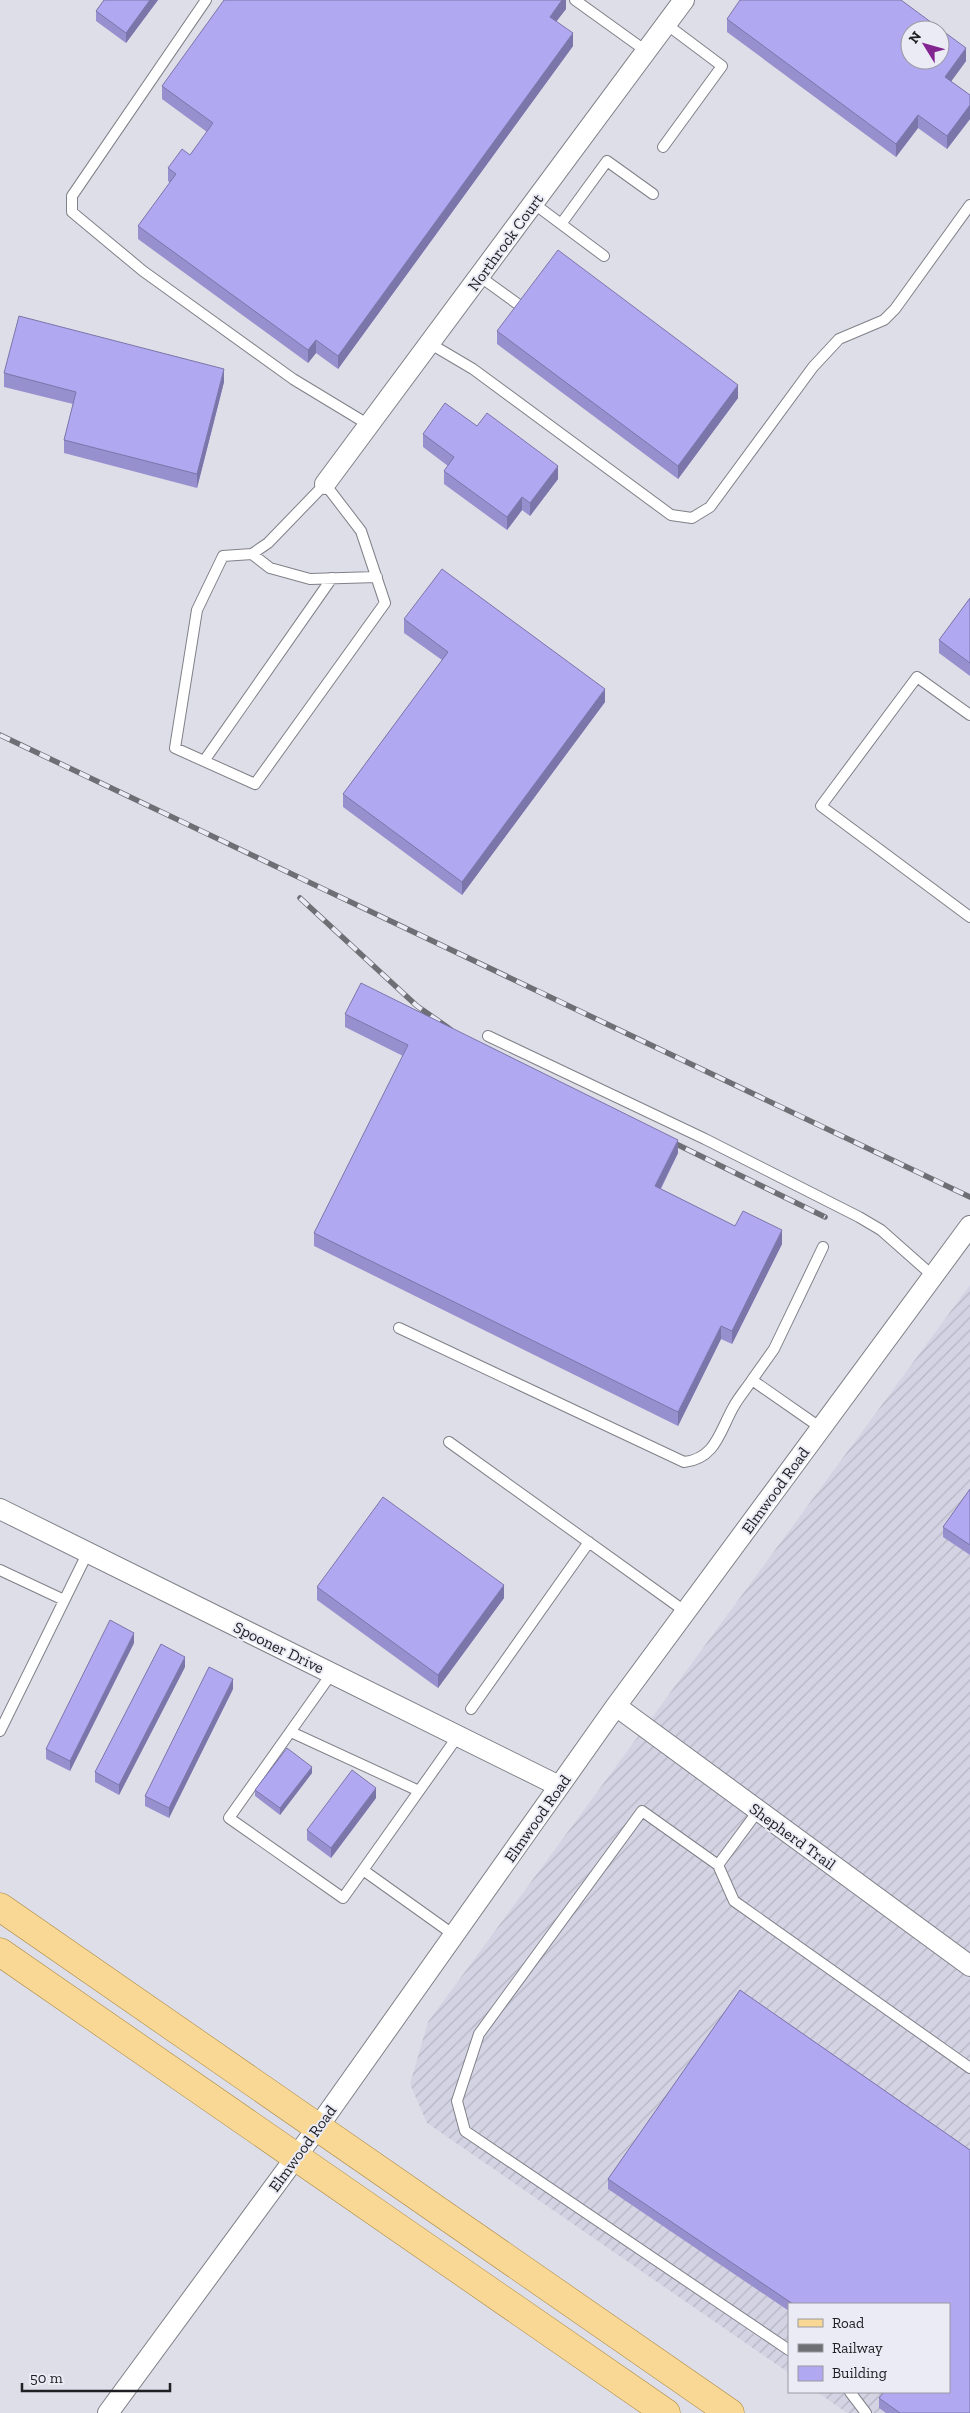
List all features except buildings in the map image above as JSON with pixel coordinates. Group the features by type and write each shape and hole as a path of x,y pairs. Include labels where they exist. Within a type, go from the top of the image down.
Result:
{"main road":[{"path":"0,1907 730,2413"},
{"path":"0,1952 666,2413"}],"street":[{"name":"Northrock Court","path":"325,484 666,24 677,2"},
{"name":"Elmwood Road","path":"108,2413 318,2127 616,1706 970,1226"},
{"name":"Spooner Drive","path":"0,1509 559,1786"},
{"name":"Shepherd Trail","path":"616,1706 970,1966"}],"lane":[{"path":"206,0 72,196 72,212 144,271 286,374 369,425"},
{"path":"575,0 646,50"},
{"path":"663,147 722,66 666,24"},
{"path":"561,224 608,161 653,194"},
{"path":"534,203 604,256"},
{"path":"430,344 473,370 671,515 692,518 710,507 813,368 838,340 884,320 895,309 970,204"},
{"path":"480,276 526,310"},
{"path":"325,484 361,531 386,603 255,784 175,748 197,610 223,556 252,554 268,543 325,484"},
{"path":"252,554 270,568 310,579 377,577"},
{"path":"204,761 332,578"},
{"path":"970,715 917,677 821,806 970,916"},
{"path":"488,1036 706,1139 859,1217 881,1230 933,1276"},
{"path":"399,1328 684,1462 694,1461 710,1452 734,1406 774,1348 823,1247"},
{"path":"752,1380 821,1428"},
{"path":"449,1442 686,1612"},
{"path":"471,1709 589,1542"},
{"path":"0,1731 88,1552"},
{"path":"0,1570 64,1600"},
{"path":"332,1674 229,1818 343,1898 458,1736"},
{"path":"291,1732 419,1791"},
{"path":"788,2349 465,2131 457,2101 479,2034 642,1811 718,1866 734,1901 970,2068"},
{"path":"718,1866 758,1811"},
{"path":"363,1870 454,1935"},
{"path":"851,2393 866,2413"}],"shaded area":[{"path":"970,1285 970,2413 847,2413 818,2393 950,2393 950,2303 788,2303 788,2372 427,2123 410,2084 428,2022"}],"railway":[{"path":"0,735 970,1197"},
{"path":"300,898 417,1006 450,1029"},
{"path":"666,1139 825,1217"}]}
